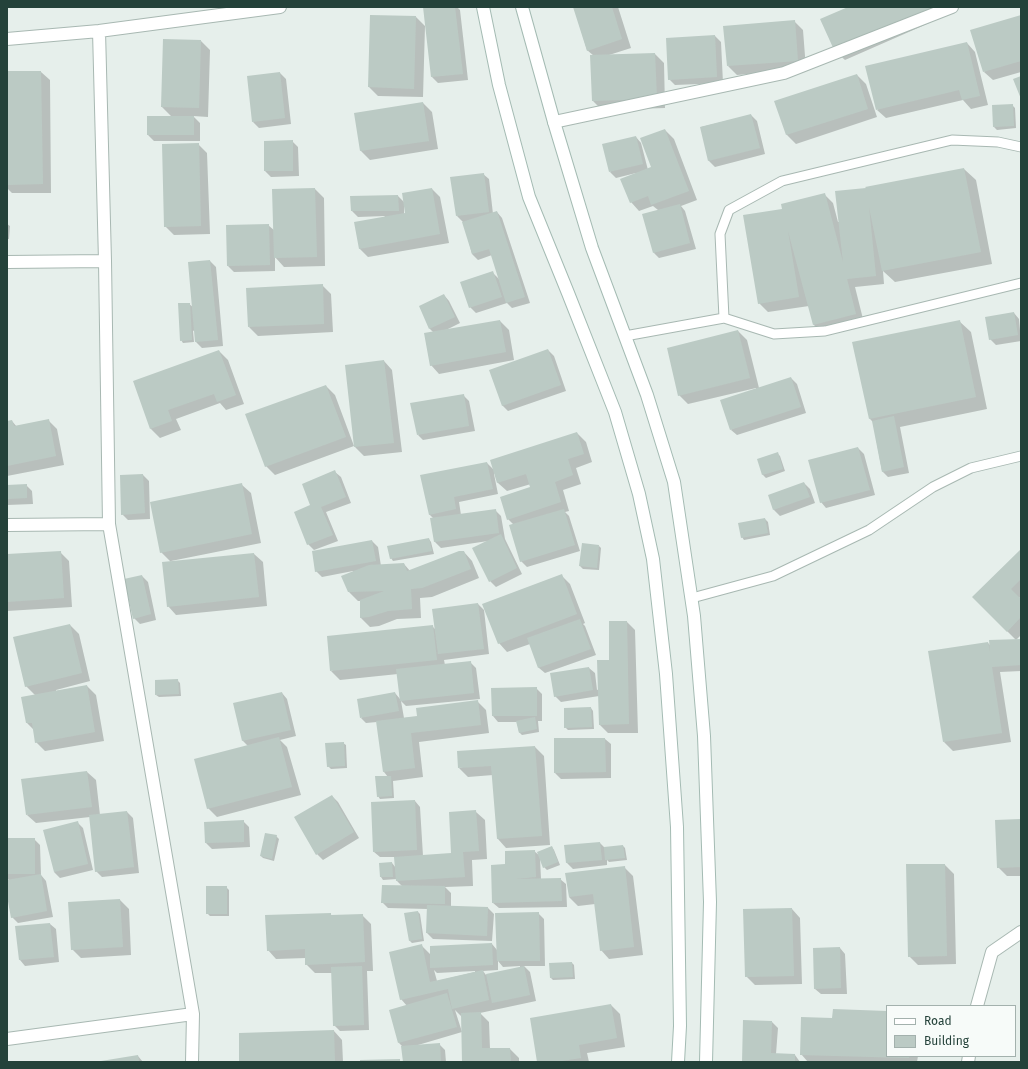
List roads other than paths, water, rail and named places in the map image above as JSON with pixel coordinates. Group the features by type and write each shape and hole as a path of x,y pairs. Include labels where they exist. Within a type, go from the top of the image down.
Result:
{"street":[{"path":"7,39 99,31 280,7"},
{"path":"483,7 499,85 528,197 615,412 639,494 653,559 666,674 677,827 680,1026 678,1062"},
{"path":"522,7 554,122 592,248 647,395 674,482 692,598 704,736 709,894 706,1062"},
{"path":"554,122 784,73 952,7"},
{"path":"99,31 105,261 108,524 193,1014 192,1062"},
{"path":"7,262 105,261"},
{"path":"7,525 108,524"},
{"path":"977,1005 992,952 1021,932"},
{"path":"7,1039 193,1014"}],"lane":[{"path":"724,318 720,234 729,210 782,181 952,140 998,142 1021,147"},
{"path":"625,336 724,318 774,334 825,331 1021,283"},
{"path":"692,598 773,576 869,530 933,487 971,468 1021,456"}]}
